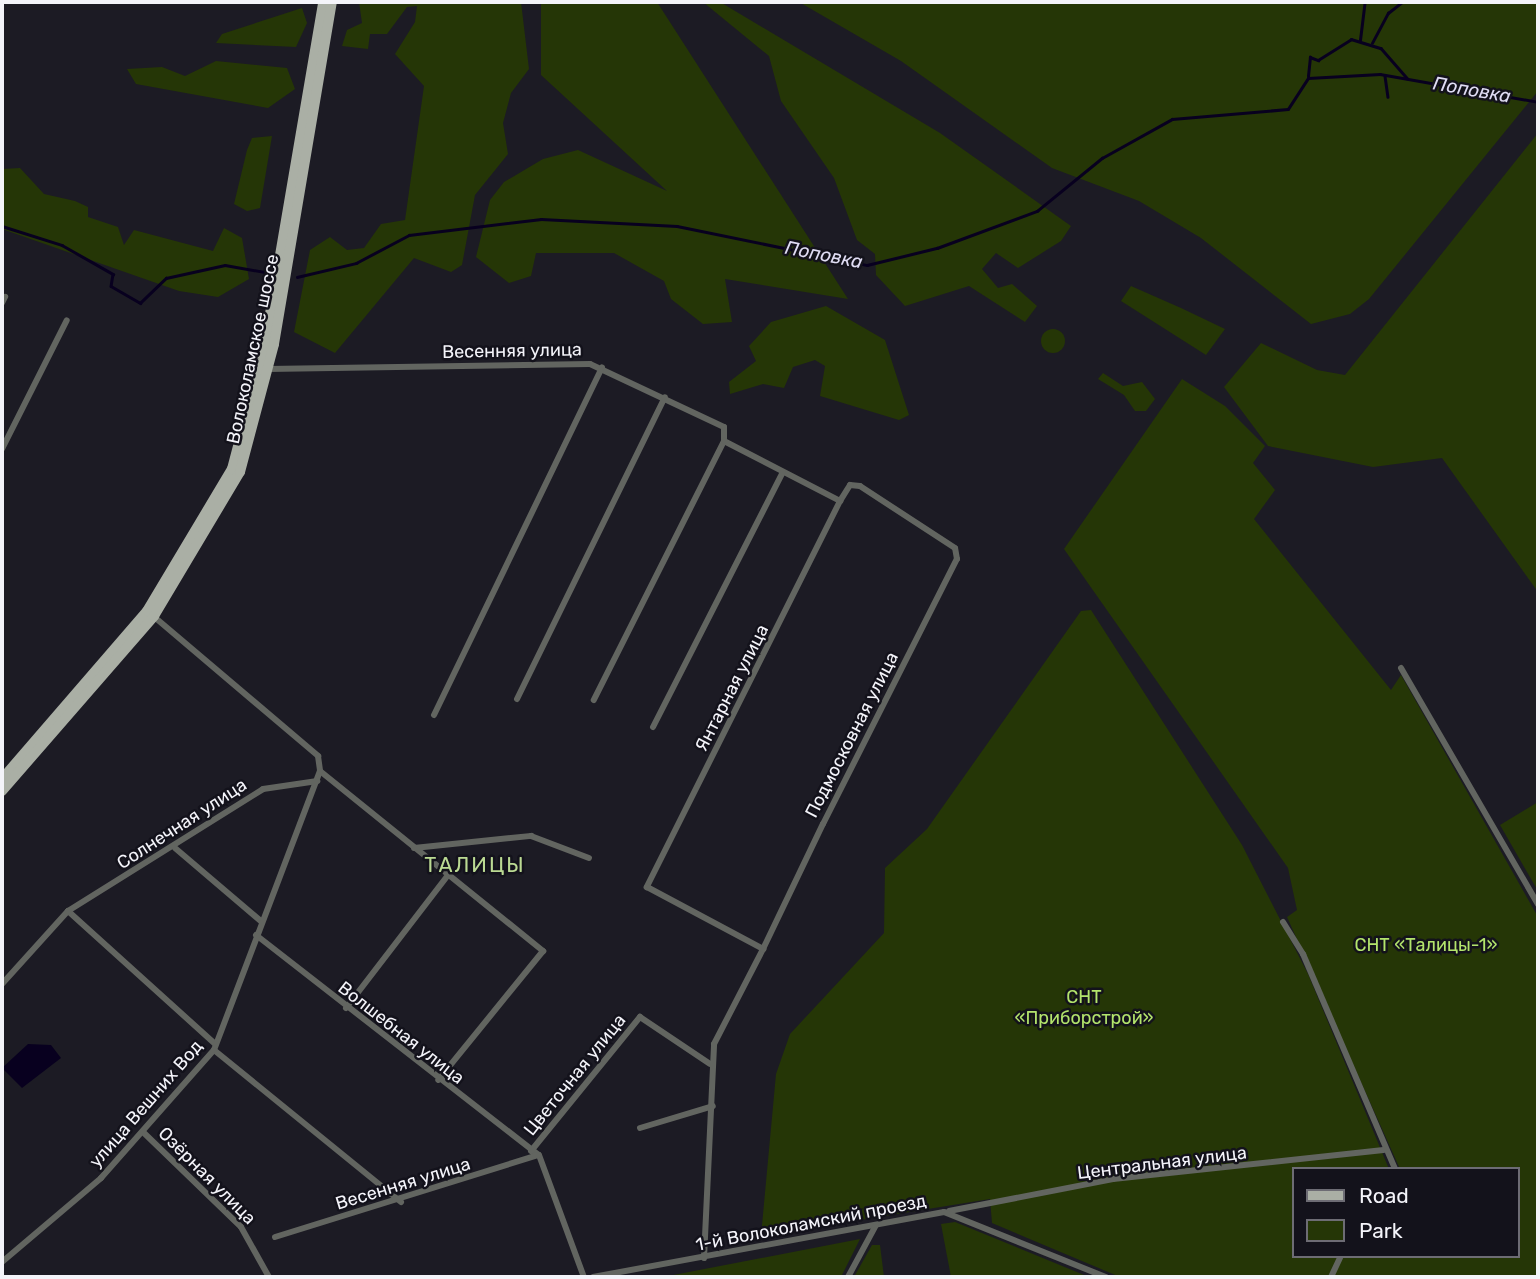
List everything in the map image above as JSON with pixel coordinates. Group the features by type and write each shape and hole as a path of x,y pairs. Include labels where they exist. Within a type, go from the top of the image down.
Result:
{"main road":[{"name":"Волоколамское шоссе","path":"2,779 150,614 207,517 238,453 265,343 323,2"},
{"name":"Волоколамское шоссе","path":"2,792 150,614 240,471 268,369 332,2"}],"street":[{"path":"2,449 67,320"},
{"path":"434,715 602,367"},
{"name":"Весенняя улица","path":"268,369 602,367 720,423 724,441 840,501"},
{"path":"517,699 665,397"},
{"path":"594,700 724,441"},
{"path":"653,727 783,472"},
{"name":"Подмосковная улица","path":"710,1064 763,949 958,552 872,489 850,485 840,501"},
{"name":"Янтарная улица","path":"763,949 648,887 840,501"},
{"path":"150,614 318,756 320,771 543,951 438,1080"},
{"path":"1401,668 1538,904"},
{"name":"улица Вешних Вод","path":"2,1262 144,1132 215,1047 320,771"},
{"name":"Солнечная улица","path":"2,984 68,911 175,848 263,789 317,781"},
{"path":"414,848 531,835 589,858"},
{"path":"175,848 261,922"},
{"path":"346,1008 447,875"},
{"path":"68,911 215,1047 401,1202"},
{"path":"1283,922 1322,997 1383,1150 1394,1167"},
{"name":"Волшебная улица","path":"256,935 438,1080 539,1155"},
{"name":"Цветочная улица","path":"531,1151 640,1017 710,1064"},
{"path":"704,1258 713,1106 710,1064"},
{"path":"640,1128 713,1106"},
{"name":"Озёрная улица","path":"144,1132 241,1227 270,1277"},
{"name":"Центральная улица","path":"944,1212 1113,1179 1383,1150"},
{"path":"539,1155 584,1277"},
{"name":"Весенняя улица","path":"275,1237 401,1202 539,1155"},
{"name":"1-й Волоколамский проезд","path":"595,1277 944,1212 1106,1277"},
{"path":"848,1277 876,1225"},
{"path":"1331,1277 1340,1258"}],"green space":[{"path":"359,2 521,2 529,69 511,93 503,123 508,154 475,195 462,265 451,272 414,258 335,353 294,332 310,250 330,237 347,250 364,248 381,224 405,220 424,86 395,54 415,22 417,6 407,7 387,34 370,34 368,49 342,46 347,30 362,23"},
{"path":"541,2 657,2 848,299 725,279 732,322 703,324 671,299 664,281 614,253 536,253 531,276 509,283 476,257 490,200 504,182 543,159 578,150 667,191 541,75"},
{"path":"703,2 720,2 940,133 1071,226 1061,241 1018,268 996,253 982,269 998,288 1012,284 1037,306 1025,322 969,286 905,306 876,275 875,254 857,240 834,178 781,101 769,56"},
{"path":"799,2 1538,2 1538,91 1369,299 1350,314 1311,324 1201,238 1139,201 1052,168 901,61"},
{"path":"302,8 307,23 296,47 216,43 222,34"},
{"path":"216,61 287,68 295,89 268,108 136,84 127,69 162,67 185,76"},
{"path":"1538,133 1538,592 1442,458 1373,467 1268,446 1224,387 1261,343 1317,370 1345,375"},
{"path":"272,136 260,208 247,211 234,204 247,150 252,138"},
{"path":"20,168 44,194 75,201 88,207 88,217 118,227 124,245 134,230 213,251 224,228 242,238 249,279 218,297 179,291 2,229 2,169"},
{"path":"1131,286 1225,329 1206,355 1121,301"},
{"path":"826,306 885,340 909,415 899,420 820,396 825,366 815,360 793,367 784,388 763,384 730,394 729,382 756,361 749,346 771,322"},
{"path":"1053,329 1061,333 1065,341 1061,349 1053,353 1045,349 1041,341 1045,333"},
{"path":"1103,373 1123,386 1142,382 1155,399 1146,411 1135,411 1124,395 1098,379"},
{"path":"1182,379 1225,406 1265,446 1253,463 1275,490 1254,519 1391,690 1401,675 1538,917 1538,1277 1120,1277 992,1223 990,1199 761,1236 776,1074 790,1034 884,933 885,868 927,829 1081,611 1091,610 1242,845 1308,974 1388,1167 1292,1167 1292,1258 1519,1258 1519,1167 1399,1167 1287,917 1297,910 1288,868 1064,549"},
{"path":"1538,802 1538,891 1500,825"},
{"path":"955,1222 1089,1277 951,1277 941,1224"},
{"path":"860,1239 841,1277 663,1277"},
{"path":"872,1245 880,1245 884,1277 854,1277"}],"shaded area":[{"path":"28,1044 51,1045 61,1058 22,1088 2,1068"}],"waterway":[{"path":"1360,40 1365,2"},
{"path":"1372,43 1388,13 1402,2"},
{"name":"Поповка","path":"1308,76 1310,57 1318,60 1351,39 1381,48 1407,78"},
{"name":"Поповка","path":"297,277 356,263 409,235 541,219 677,226 867,265 937,248 1037,211 1102,158 1172,119 1288,109 1308,78 1380,74 1538,102"},
{"path":"1385,76 1388,97"},
{"name":"Поповка","path":"2,226 62,245 113,274 111,286 140,303 166,278 225,265 263,272"}],"district":[{"name":"ТАЛИЦЫ","path":"475,865"}],"park label":[{"name":"СНТ «Талицы-1»","path":"1426,945"},
{"name":"СНТ «Приборстрой»","path":"1084,1008"}]}
